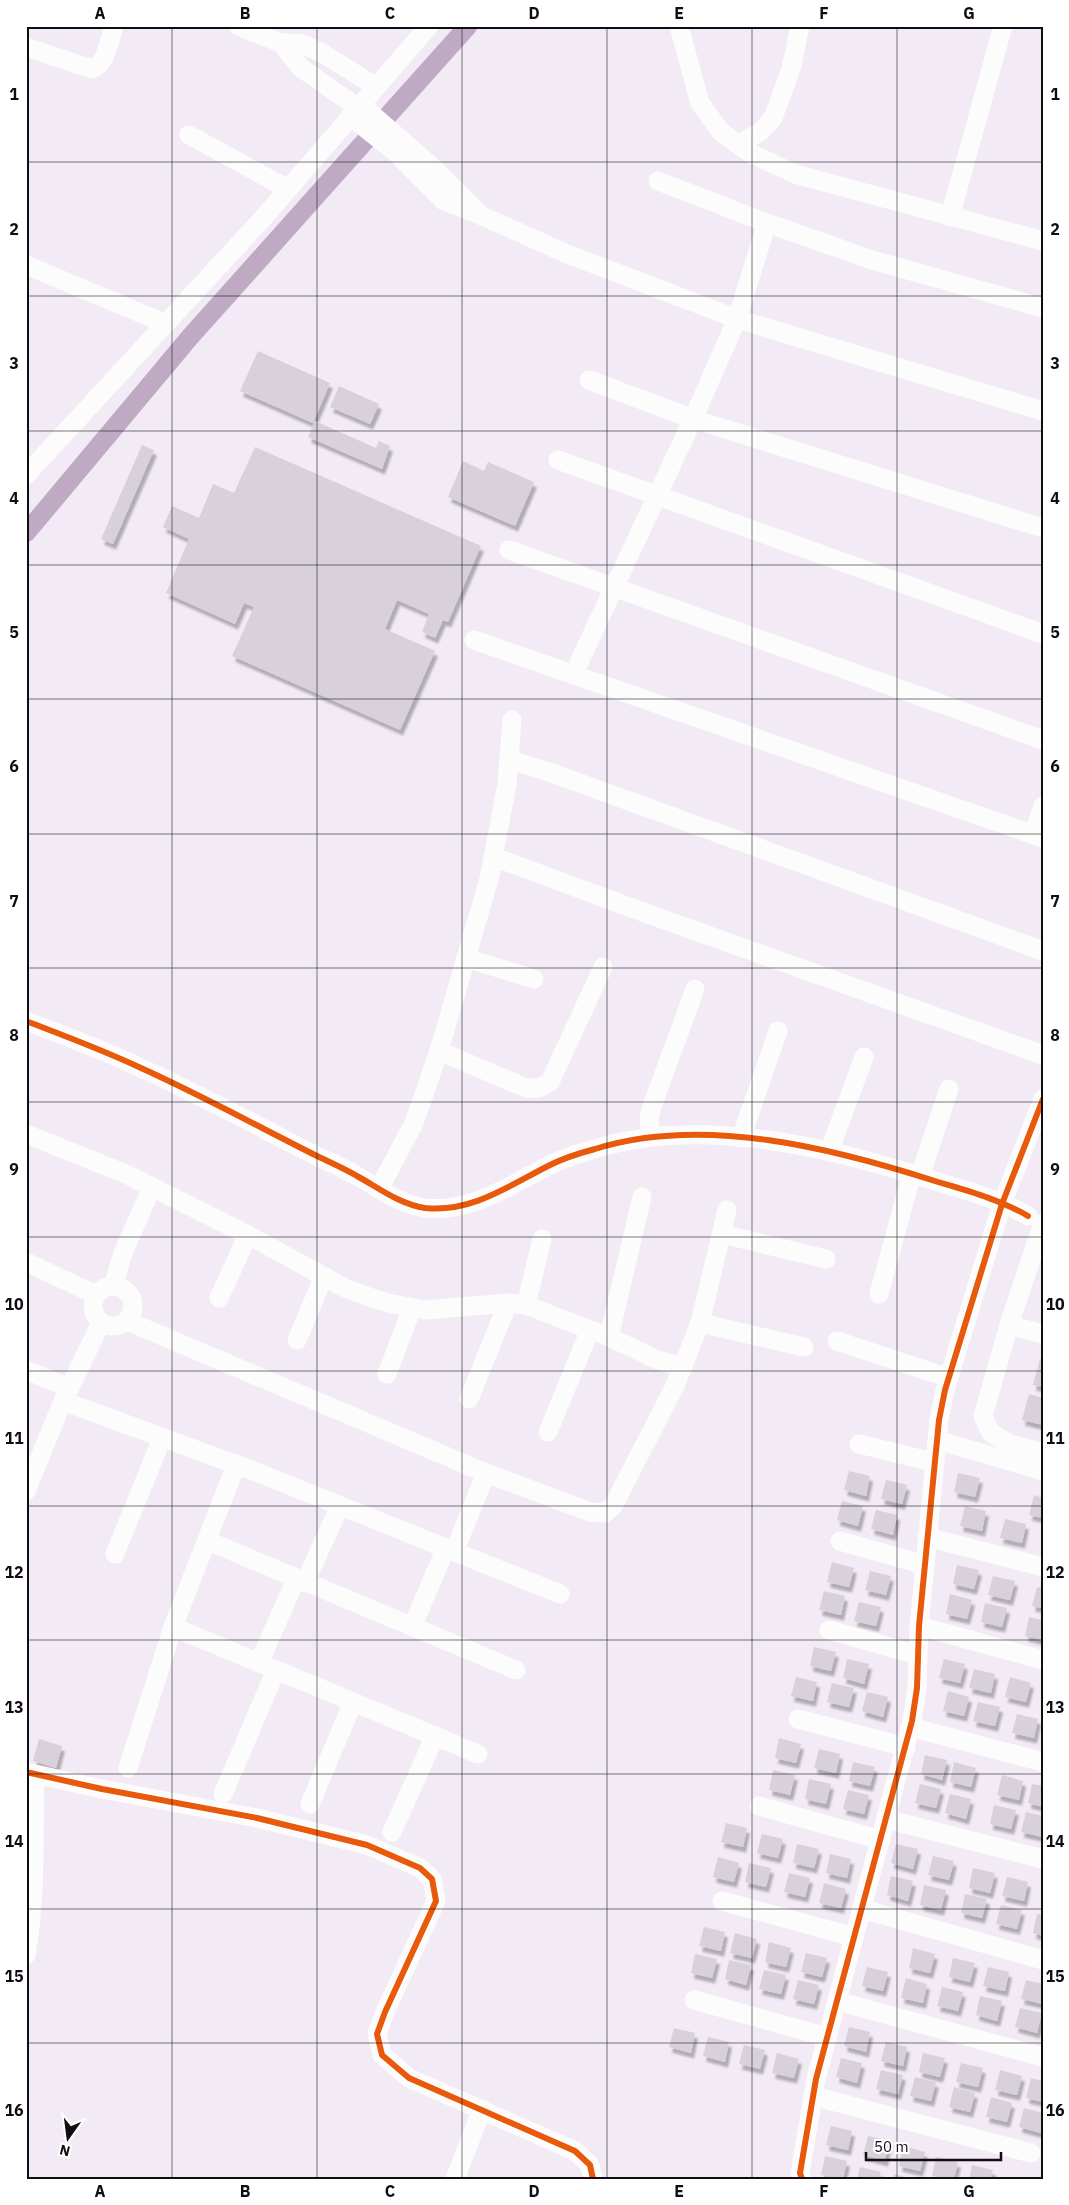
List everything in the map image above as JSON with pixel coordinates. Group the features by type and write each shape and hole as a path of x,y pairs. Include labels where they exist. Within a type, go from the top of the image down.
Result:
{"street":[{"path":"26,47 92,69 98,67 103,59 114,26"},
{"path":"238,26 281,43 300,43 375,86"},
{"path":"26,475 164,323 360,114 375,86 429,26"},
{"path":"679,26 700,103 721,132 750,153 795,174 865,191 950,217 1043,241"},
{"path":"739,144 760,132 773,118 791,69 800,26"},
{"path":"950,217 1003,26"},
{"path":"281,43 301,68 400,147 438,172 480,215 565,253 737,319 1043,411"},
{"path":"189,135 288,189"},
{"path":"658,181 767,223 872,260 1043,308"},
{"path":"572,675 615,589 737,319 767,223"},
{"path":"26,265 164,323"},
{"path":"589,380 693,419 1043,528"},
{"path":"558,460 1043,634"},
{"path":"510,550 1043,740"},
{"path":"474,640 1038,837 1043,806"},
{"path":"379,1189 414,1123 439,1051 466,958 494,856 510,760 512,720"},
{"path":"510,760 549,772 1043,951"},
{"path":"494,856 658,918 1043,1055"},
{"path":"466,958 534,979"},
{"path":"439,1051 526,1088 539,1088 550,1082 603,967"},
{"path":"651,1136 649,1120 651,1109 695,989"},
{"path":"26,1021 88,1045 149,1072 353,1174 398,1200 425,1208 449,1208 489,1198 552,1164 597,1148 651,1136 710,1136 758,1139 829,1152 916,1174 1002,1204 1035,1219 1009,1325 983,1416 991,1433 1010,1444 1043,1453"},
{"path":"741,1138 778,1031"},
{"path":"829,1152 864,1057"},
{"path":"879,1294 916,1174 949,1089"},
{"path":"802,2179 800,2173 813,2096 827,2037 906,1747 917,1688 919,1626 938,1420 1002,1204 1043,1099"},
{"path":"26,1134 126,1174 363,1295 412,1308 441,1310 517,1304 609,1337 658,1360 682,1368"},
{"path":"112,1286 123,1253 152,1188"},
{"path":"609,1337 642,1197"},
{"path":"127,1321 486,1473 590,1512 605,1513 613,1506 675,1386 700,1323 727,1210"},
{"path":"722,1234 826,1259"},
{"path":"219,1298 248,1235"},
{"path":"469,1399 517,1304 542,1239"},
{"path":"26,1262 96,1295"},
{"path":"297,1340 324,1276"},
{"path":"112,1286 126,1290 133,1302 134,1309 127,1321 112,1327 97,1319 93,1307 96,1295 100,1290 112,1286"},
{"path":"387,1374 412,1308"},
{"path":"26,1491 31,1463 102,1323"},
{"path":"700,1323 804,1348"},
{"path":"1009,1325 1043,1334"},
{"path":"548,1432 590,1330"},
{"path":"837,1341 949,1378"},
{"path":"26,1370 66,1395 162,1438 236,1465 560,1594"},
{"path":"115,1554 162,1438"},
{"path":"937,1440 1043,1471"},
{"path":"859,1444 934,1462"},
{"path":"128,1768 173,1627 236,1465"},
{"path":"412,1627 486,1473"},
{"path":"223,1794 300,1580 340,1506"},
{"path":"927,1537 1043,1567"},
{"path":"208,1541 516,1670"},
{"path":"840,1541 924,1565"},
{"path":"919,1626 1043,1660"},
{"path":"173,1627 478,1754"},
{"path":"829,1630 918,1656"},
{"path":"310,1804 353,1702"},
{"path":"798,1719 906,1747"},
{"path":"910,1727 1043,1762"},
{"path":"392,1832 435,1736"},
{"path":"26,1954 30,1936 34,1868 30,1773 102,1789 257,1818 366,1845 420,1868 432,1879 436,1900 385,2012 377,2034 382,2055 409,2078 576,2150 590,2164 593,2179"},
{"path":"759,1806 881,1840"},
{"path":"886,1819 1043,1859"},
{"path":"722,1901 854,1937"},
{"path":"862,1910 1043,1960"},
{"path":"694,2000 827,2037"},
{"path":"837,2000 1043,2057"},
{"path":"813,2096 1031,2153"},
{"path":"456,2179 482,2109"}],"building":[{"path":"258,351 330,383 313,423 240,391"},
{"path":"339,386 379,404 370,424 330,407"},
{"path":"315,421 376,448 379,441 390,446 382,469 308,437"},
{"path":"142,445 154,450 113,544 101,539"},
{"path":"255,447 481,546 448,622 443,620 435,638 422,632 429,614 397,600 385,629 435,651 400,730 232,656 254,607 244,603 235,624 166,593 189,539 163,527 172,506 199,518 213,484 234,493"},
{"path":"463,461 484,471 488,462 534,482 515,526 448,497"},
{"path":"1040,1359 1043,1359 1043,1387 1033,1385"},
{"path":"1029,1394 1043,1398 1043,1425 1022,1420"},
{"path":"849,1471 870,1476 866,1496 844,1490"},
{"path":"958,1473 980,1478 975,1497 954,1492"},
{"path":"886,1480 907,1485 902,1504 881,1499"},
{"path":"1034,1495 1043,1498 1043,1518 1029,1515"},
{"path":"842,1501 863,1506 858,1526 837,1520"},
{"path":"965,1506 986,1511 982,1531 960,1526"},
{"path":"876,1510 897,1515 893,1535 871,1529"},
{"path":"1005,1519 1026,1524 1022,1543 1000,1538"},
{"path":"832,1562 854,1568 849,1587 827,1582"},
{"path":"957,1565 979,1570 974,1589 953,1584"},
{"path":"870,1571 891,1576 886,1595 865,1590"},
{"path":"993,1576 1015,1581 1010,1600 988,1595"},
{"path":"1037,1587 1043,1588 1043,1608 1032,1606"},
{"path":"824,1591 845,1596 841,1615 819,1610"},
{"path":"950,1594 972,1600 967,1619 946,1614"},
{"path":"859,1602 881,1607 876,1626 854,1621"},
{"path":"985,1603 1007,1608 1002,1627 981,1622"},
{"path":"1029,1617 1043,1620 1043,1640 1025,1636"},
{"path":"814,1647 836,1652 831,1671 810,1666"},
{"path":"847,1659 869,1664 864,1684 843,1678"},
{"path":"944,1659 965,1664 960,1683 939,1678"},
{"path":"974,1669 995,1674 991,1693 969,1688"},
{"path":"796,1677 817,1682 813,1701 791,1696"},
{"path":"1010,1677 1031,1683 1026,1702 1005,1697"},
{"path":"832,1683 854,1688 849,1707 827,1702"},
{"path":"948,1691 969,1697 964,1716 943,1711"},
{"path":"867,1692 888,1697 883,1717 862,1711"},
{"path":"978,1702 1000,1707 995,1726 973,1721"},
{"path":"1017,1714 1038,1719 1034,1738 1012,1733"},
{"path":"779,1738 801,1744 796,1763 775,1758"},
{"path":"39,1739 62,1746 56,1768 33,1761"},
{"path":"819,1749 840,1754 836,1773 814,1768"},
{"path":"925,1755 947,1760 942,1780 921,1774"},
{"path":"853,1762 875,1767 870,1786 849,1781"},
{"path":"954,1762 976,1768 971,1787 950,1782"},
{"path":"773,1770 795,1775 790,1795 769,1790"},
{"path":"1002,1775 1023,1781 1019,1800 997,1795"},
{"path":"809,1779 831,1784 826,1804 805,1799"},
{"path":"920,1784 941,1789 936,1808 915,1803"},
{"path":"1032,1784 1043,1786 1043,1807 1028,1803"},
{"path":"848,1790 869,1795 864,1814 843,1809"},
{"path":"950,1794 971,1799 966,1819 945,1813"},
{"path":"994,1805 1016,1810 1011,1829 990,1824"},
{"path":"1026,1812 1043,1816 1043,1837 1021,1832"},
{"path":"726,1823 747,1828 743,1847 721,1842"},
{"path":"762,1834 783,1839 778,1858 757,1853"},
{"path":"797,1844 819,1849 814,1868 793,1863"},
{"path":"896,1844 918,1849 913,1869 891,1863"},
{"path":"830,1854 851,1859 847,1878 826,1873"},
{"path":"933,1856 954,1861 949,1880 928,1875"},
{"path":"718,1857 739,1863 734,1882 713,1877"},
{"path":"749,1863 771,1868 766,1887 745,1882"},
{"path":"973,1868 995,1873 990,1893 969,1888"},
{"path":"789,1873 810,1878 805,1897 784,1892"},
{"path":"891,1876 913,1881 908,1901 887,1895"},
{"path":"1007,1877 1028,1882 1024,1901 1002,1896"},
{"path":"824,1883 846,1889 841,1908 819,1903"},
{"path":"924,1885 946,1890 941,1910 920,1905"},
{"path":"965,1894 987,1899 982,1918 961,1913"},
{"path":"1001,1905 1022,1910 1017,1929 996,1924"},
{"path":"1037,1914 1043,1915 1043,1936 1033,1933"},
{"path":"704,1927 725,1932 721,1951 699,1946"},
{"path":"735,1933 757,1939 752,1958 730,1953"},
{"path":"769,1942 791,1948 786,1967 765,1962"},
{"path":"913,1948 935,1954 930,1973 909,1968"},
{"path":"806,1953 827,1958 822,1977 801,1972"},
{"path":"695,1954 717,1959 712,1978 691,1973"},
{"path":"953,1958 975,1963 970,1982 949,1977"},
{"path":"729,1960 751,1965 746,1985 725,1979"},
{"path":"867,1967 888,1972 883,1991 862,1986"},
{"path":"988,1967 1009,1972 1005,1991 983,1986"},
{"path":"764,1970 786,1975 781,1994 759,1989"},
{"path":"906,1978 927,1984 923,2003 901,1998"},
{"path":"798,1980 819,1985 814,2004 793,1999"},
{"path":"1026,1980 1043,1984 1043,2004 1021,1999"},
{"path":"942,1987 963,1992 958,2011 937,2006"},
{"path":"980,1996 1002,2001 997,2021 976,2015"},
{"path":"1020,2008 1042,2013 1037,2033 1015,2027"},
{"path":"849,2027 870,2032 866,2052 844,2046"},
{"path":"674,2028 695,2033 691,2053 669,2047"},
{"path":"708,2037 729,2042 725,2062 703,2056"},
{"path":"886,2042 907,2047 903,2066 881,2061"},
{"path":"744,2045 765,2050 760,2069 739,2064"},
{"path":"777,2053 799,2059 794,2078 772,2073"},
{"path":"923,2053 945,2058 940,2077 919,2072"},
{"path":"841,2058 862,2063 857,2083 836,2077"},
{"path":"961,2063 983,2068 978,2087 956,2082"},
{"path":"881,2070 903,2075 898,2094 876,2089"},
{"path":"1000,2070 1022,2076 1017,2095 995,2090"},
{"path":"915,2077 936,2082 931,2101 910,2096"},
{"path":"1031,2078 1043,2081 1043,2102 1026,2098"},
{"path":"954,2087 975,2093 970,2112 949,2107"},
{"path":"991,2097 1012,2103 1007,2122 986,2117"},
{"path":"1024,2108 1043,2113 1041,2133 1019,2127"},
{"path":"831,2126 852,2131 848,2150 826,2145"},
{"path":"868,2136 889,2141 885,2161 863,2155"},
{"path":"903,2146 925,2152 920,2171 899,2166"},
{"path":"825,2156 847,2161 843,2179 821,2175"},
{"path":"936,2157 958,2162 954,2179 932,2176"},
{"path":"972,2165 993,2170 991,2179 969,2179"},
{"path":"860,2167 881,2172 879,2179 857,2179"},
{"path":"894,2174 910,2178 910,2179 893,2179"}],"waterway":[{"path":"26,533 190,337 468,26"}],"cycle path":[{"path":"26,1021 127,1061 343,1168 406,1203 425,1208 459,1206 475,1202 505,1189 555,1162 595,1149 636,1139 679,1135 768,1140 812,1148 898,1169 984,1196 1028,1216"},
{"path":"802,2179 800,2173 816,2079 912,1721 917,1688 919,1626 939,1420 945,1390 1002,1204 1043,1099"},
{"path":"26,1772 102,1789 257,1818 367,1845 420,1868 432,1879 436,1901 385,2012 377,2034 382,2055 409,2078 575,2151 590,2165 593,2179"}]}
